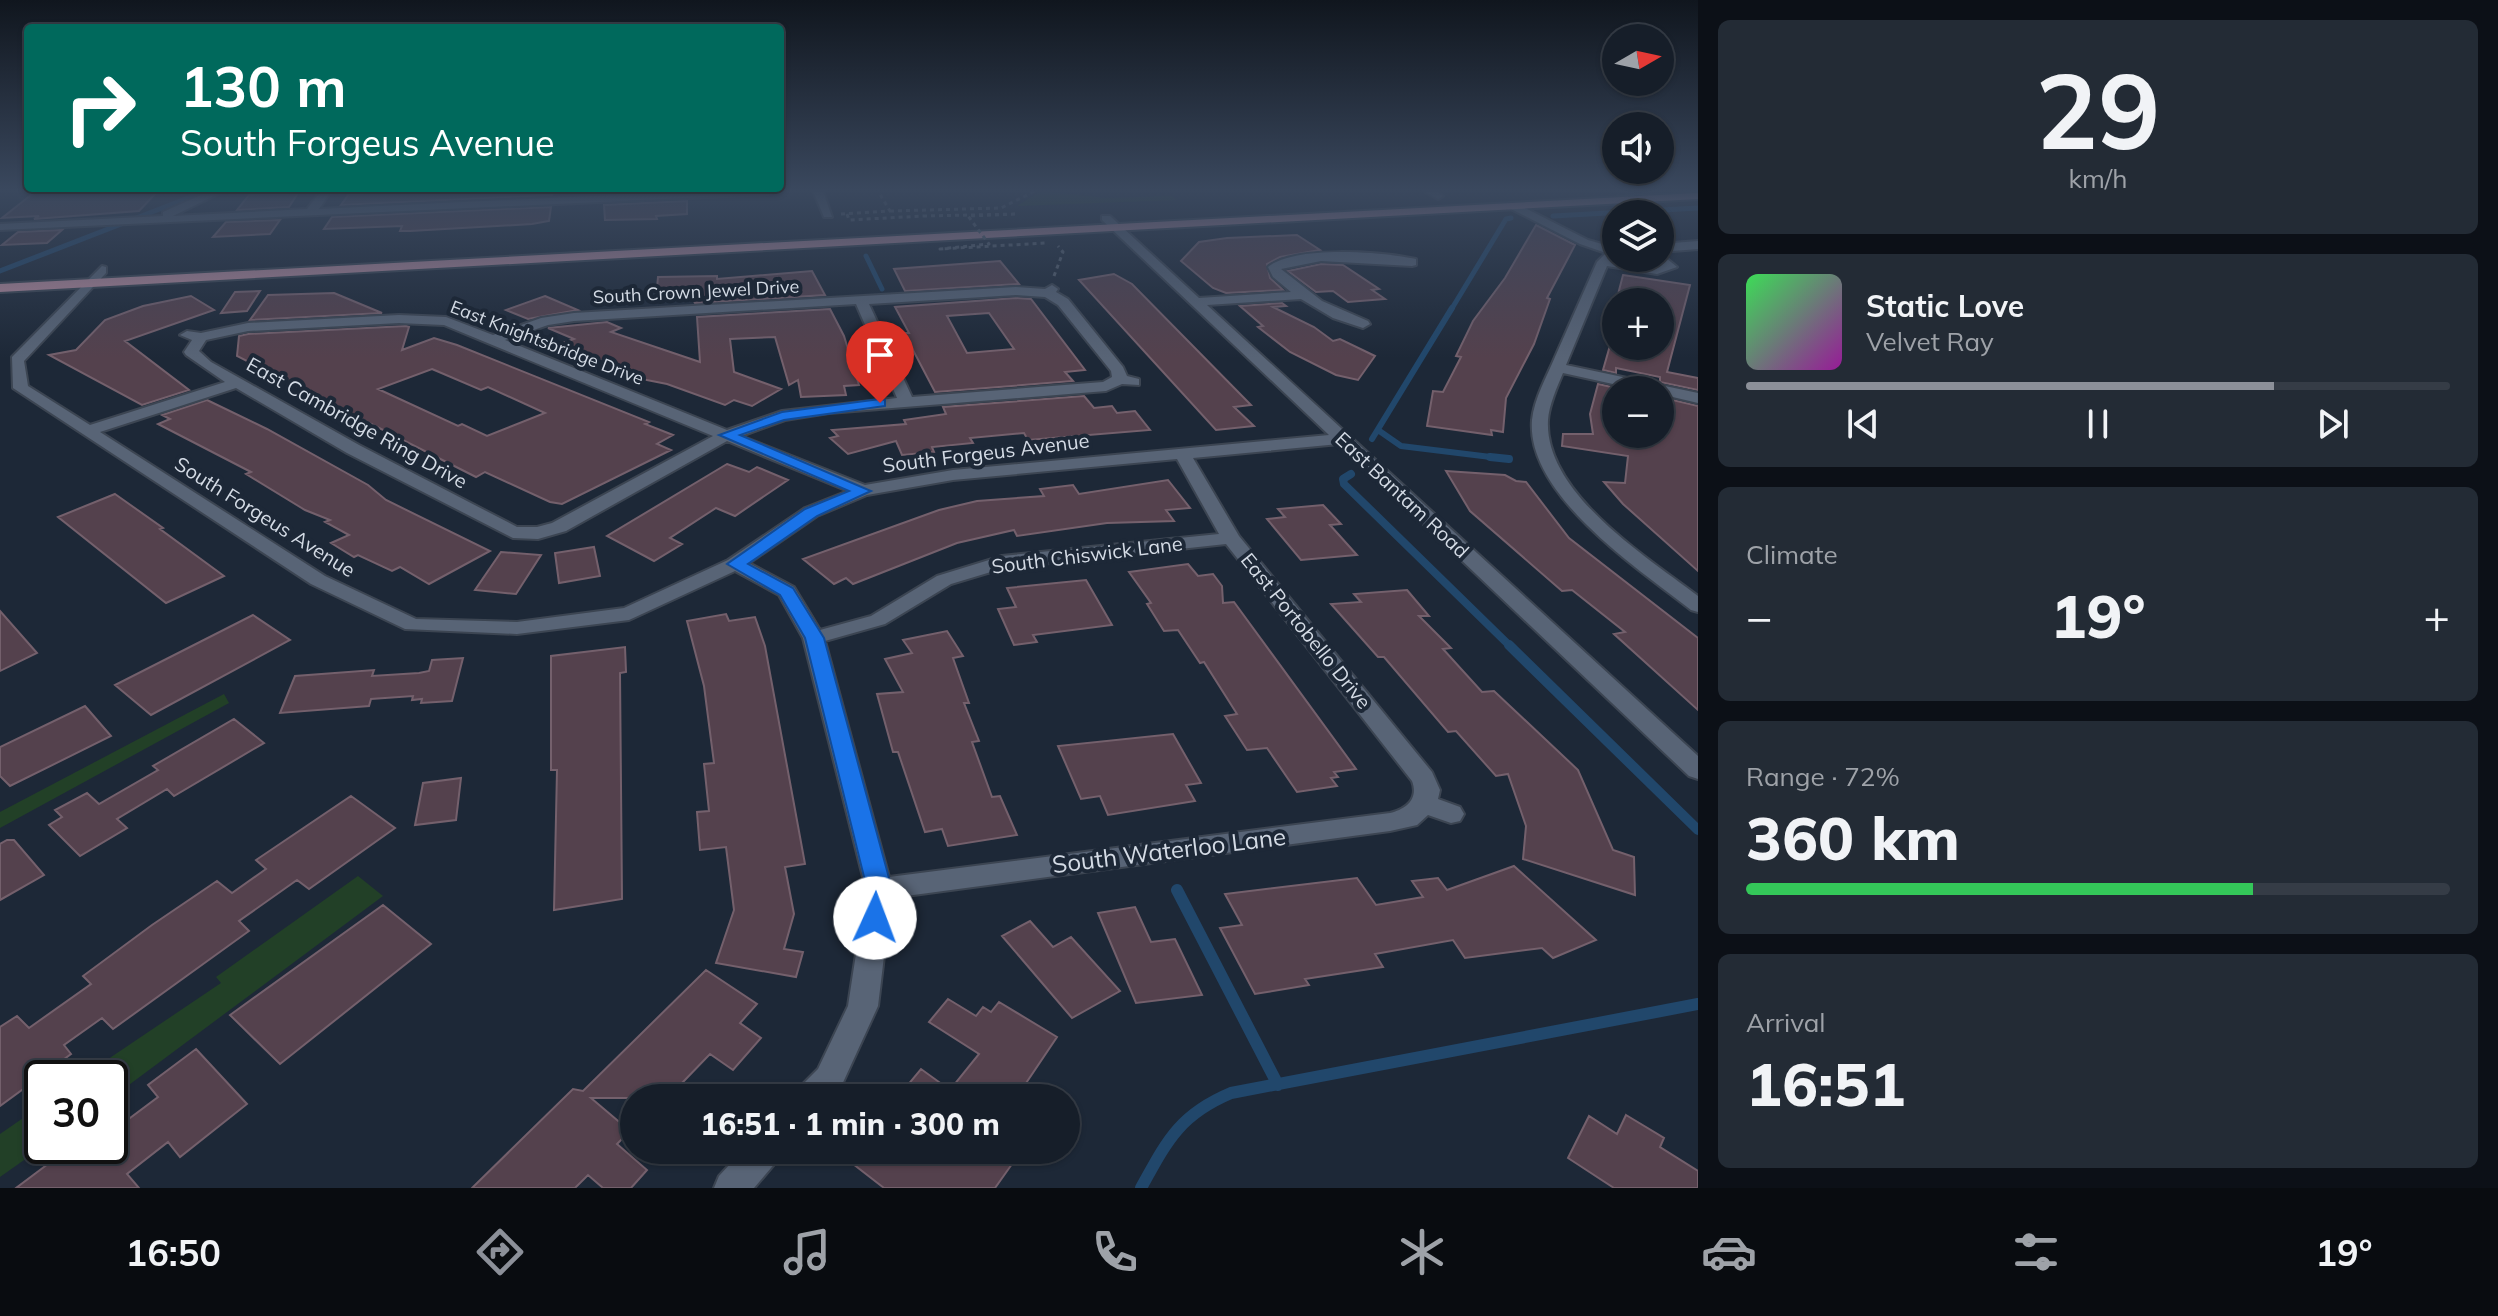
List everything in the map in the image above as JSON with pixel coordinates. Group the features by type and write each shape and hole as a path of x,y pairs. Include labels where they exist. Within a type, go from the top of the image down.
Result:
{"main road":[{"path":"6,276 96,276 662,246"},
{"path":"0,288 96,276"}],"street":[{"name":"East Bantam Road","path":"1136,246 1698,770"},
{"path":"1363,324 1332,315 1303,295 1270,265 1372,257 1412,262"},
{"path":"1603,272 1576,322 1540,420 1545,454 1572,501 1618,543 1698,606"},
{"name":"South Forgeus Avenue","path":"96,276 10,359 21,388 318,580 412,625 517,628 629,614 735,564 811,512 863,491 953,475 1342,439"},
{"path":"727,435 782,416 906,401 1106,386 1127,380 1063,302 1050,291"},
{"name":"South Crown Jewel Drive","path":"492,340 546,321 574,317 1050,291"},
{"path":"1195,302 1303,295"},
{"path":"861,301 906,401"},
{"name":"East Knightsbridge Drive","path":"194,336 248,327 399,319 446,321 863,491"},
{"name":"East Cambridge Ring Drive","path":"194,336 191,352 237,383 353,449 513,532 538,533 559,527 727,435"},
{"path":"1560,368 1698,398"},
{"path":"88,431 237,383"},
{"name":"East Portobello Drive","path":"1182,454 1231,538 1423,778 1428,790 1424,804"},
{"name":"South Chiswick Lane","path":"814,638 878,620 944,580 1002,562 1231,538"},
{"path":"735,564 787,591 814,638 879,889 863,1006 824,1084"},
{"path":"1424,804 1451,814"},
{"name":"South Waterloo Lane","path":"879,889 1390,822 1408,818 1424,804"},
{"path":"731,1188 752,1164"}],"path":[{"path":"965,246 940,249 985,246"},
{"path":"1050,291 1063,252 1058,246"}],"green space":[{"path":"224,694 229,703 0,828 0,812"},
{"path":"358,876 383,896 128,1086 128,1060 107,1060 221,983 216,977"},
{"path":"24,1117 24,1160 0,1177 0,1134"}],"building":[{"path":"1195,246 1315,246 1320,250 1280,257 1267,264 1270,278 1283,290 1226,293 1213,288 1181,261"},
{"path":"1523,246 1574,246 1547,298 1550,299 1534,344 1506,398 1503,432 1491,430 1492,435 1427,426 1433,391 1443,392 1461,357 1456,356 1473,321 1505,278"},
{"path":"1000,261 1019,284 905,291 894,269"},
{"path":"1321,264 1343,265 1379,289 1372,290 1385,299 1348,302 1333,291 1316,292 1288,271"},
{"path":"812,271 825,295 695,303 692,298 656,300 658,277 717,276 717,279"},
{"path":"1114,274 1132,284 1251,405 1234,407 1254,426 1216,430 1079,280"},
{"path":"1623,275 1690,285 1674,346 1674,288 1620,288"},
{"path":"260,291 247,311 221,313 235,292"},
{"path":"334,293 382,313 250,320 268,295"},
{"path":"191,296 214,310 125,341 189,390 142,405 49,355 76,350 105,320 143,306"},
{"path":"545,296 578,310 528,319 506,310"},
{"path":"1031,299 1085,370 1065,372 1073,381 935,392 904,333 909,333 895,307","holes":["989,313 1014,349 967,353 947,316"]},
{"path":"1282,303 1286,306 1273,307 1314,327 1333,341 1340,339 1375,356 1358,380 1336,375 1290,352 1258,327 1263,326 1240,306"},
{"path":"830,309 844,336 859,385 844,386 846,395 801,397 798,380 789,385 775,337 730,339 734,372 781,389 752,406 734,400 725,405 667,384 621,375 630,371 560,344 574,339 548,328 607,322 621,328 611,332 700,362 697,317"},
{"path":"406,326 409,327 402,350 434,338 457,345 649,422 645,424 673,435 657,444 671,450 562,504 550,502 485,472 476,477 237,356 239,336","holes":["432,369 481,390 488,387 545,413 487,436 378,389"]},
{"path":"1606,360 1670,360 1667,372 1698,378 1698,390 1674,385 1674,376 1655,376 1616,368 1616,373 1603,370"},
{"path":"1598,384 1602,385 1602,448 1674,448 1674,400 1698,406 1698,571 1623,504 1604,482 1625,483 1628,456 1562,446 1563,434 1593,434 1590,414"},
{"path":"1084,396 1094,408 1112,406 1117,413 1135,411 1150,430 1028,440 1024,433 970,438 973,443 932,447 934,452 902,455 896,441 848,454 830,438 838,436 832,430 906,424 904,420 946,414 943,407"},
{"path":"207,400 368,485 386,500 490,551 429,584 400,567 392,571 358,555 354,557 331,543 349,535 325,522 330,520 305,510 246,474 251,472 158,424 170,419 162,415"},
{"path":"727,464 749,472 757,467 788,480 735,516 716,508 670,538 682,544 654,561 607,536"},
{"path":"1446,471 1505,475 1526,482 1569,538 1698,638 1698,710 1614,634 1625,632 1572,590 1562,591 1470,511"},
{"path":"1168,480 1190,508 1166,510 1174,521 1107,523 1017,536 1014,530 957,543 853,584 846,578 834,584 803,559 939,510 977,501 1044,496 1040,489 1073,485 1079,494"},
{"path":"115,494 224,576 166,603 58,517"},
{"path":"1323,505 1341,524 1330,525 1357,555 1301,560 1267,519 1285,517 1278,509"},
{"path":"594,547 600,576 559,583 555,553"},
{"path":"501,552 541,555 516,594 475,590"},
{"path":"1188,564 1198,576 1213,574 1222,586 1223,603 1234,602 1356,769 1334,772 1338,777 1331,778 1337,786 1297,792 1267,748 1247,750 1225,716 1237,714 1204,662 1200,663 1178,630 1164,631 1147,604 1151,603 1129,572"},
{"path":"1086,580 1112,625 1033,635 1037,642 1014,645 998,609 1016,607 1007,588"},
{"path":"1407,590 1429,616 1419,616 1451,648 1443,649 1482,692 1494,691 1578,770 1613,850 1634,857 1635,895 1523,859 1526,826 1508,774 1496,776 1456,731 1448,732 1384,657 1378,657 1331,604 1361,602 1354,594"},
{"path":"0,611 37,653 0,671"},
{"path":"726,614 729,621 755,617 765,646 805,864 785,867 794,914 784,949 803,952 796,977 716,963 734,910 726,847 700,850 697,812 709,811 704,764 714,763 704,686 687,621"},
{"path":"253,615 290,640 151,715 115,685"},
{"path":"947,631 963,656 953,658 969,703 964,703 979,741 972,742 992,797 1000,796 1017,835 948,846 942,829 925,832 898,752 893,752 877,694 903,692 885,659 912,653 903,640"},
{"path":"625,647 626,672 620,673 622,899 554,910 557,770 551,770 551,656"},
{"path":"463,658 452,701 421,703 422,699 412,700 413,696 371,699 369,706 280,713 295,676 374,670 372,676 419,673 429,671 432,660"},
{"path":"85,706 111,736 10,786 0,776 0,747"},
{"path":"234,719 264,743 174,796 167,789 117,819 127,828 80,856 49,825 62,817 55,810 87,793 99,804 158,770 153,766"},
{"path":"1173,734 1201,783 1186,785 1195,801 1108,815 1100,796 1081,799 1058,746"},
{"path":"461,778 456,820 415,825 423,783"},
{"path":"351,796 395,828 309,889 297,880 239,921 249,931 113,1029 102,1018 64,1045 71,1054 63,1060 24,1060 24,1088 0,1106 0,1027 17,1016 29,1028 91,984 83,976 217,881 232,893 266,869 256,860"},
{"path":"14,840 44,875 0,900 0,844"},
{"path":"1514,866 1596,940 1553,958 1542,948 1465,958 1453,940 1375,954 1383,967 1305,979 1309,985 1255,994 1220,928 1242,925 1225,894 1357,878 1376,905 1423,897 1412,881 1438,878 1447,890"},
{"path":"383,905 431,944 280,1064 230,1015"},
{"path":"1135,907 1151,942 1175,939 1202,995 1136,1003 1098,913"},
{"path":"1030,921 1053,947 1071,937 1120,991 1072,1018 1002,936"},
{"path":"706,970 757,1004 740,1023 761,1038 733,1070 710,1054 683,1082 686,1084 620,1084 620,1098 591,1098 620,1123 620,1141 617,1144 620,1147 620,1164 640,1164 647,1170 631,1188 603,1188 588,1175 575,1188 472,1188 573,1089 583,1091"},
{"path":"948,999 976,1016 983,1007 991,1012 999,1002 1057,1037 1025,1084 955,1084 979,1054 929,1022"},
{"path":"196,1049 247,1104 180,1157 168,1142 127,1174 139,1188 16,1188 48,1164 128,1164 128,1120 158,1097 148,1085"},
{"path":"921,1069 942,1084 909,1084"},
{"path":"1626,1115 1664,1138 1660,1147 1698,1171 1698,1188 1614,1188 1568,1158 1589,1116 1617,1134"},
{"path":"853,1164 1012,1164 995,1188 884,1188"}],"waterway":[{"path":"0,271 63,246"},
{"path":"1451,310 1489,246"},
{"path":"866,256 882,289"},
{"path":"1372,439 1452,308"},
{"path":"1378,430 1401,446 1495,458"},
{"path":"1490,457 1495,458"},
{"path":"1495,458 1509,459"},
{"path":"1495,458 1507,459"},
{"path":"1351,474 1343,479 1344,484 1511,647"},
{"path":"1509,645 1698,830"},
{"path":"1177,890 1278,1084"},
{"path":"1278,1084 1698,1004"},
{"path":"1141,1188 1167,1143 1187,1120 1213,1101 1231,1093 1278,1084"}],"route":[{"path":"875,918 879,889 814,638 787,591 735,564 811,512 863,491 727,435 782,416 880,403"}]}
